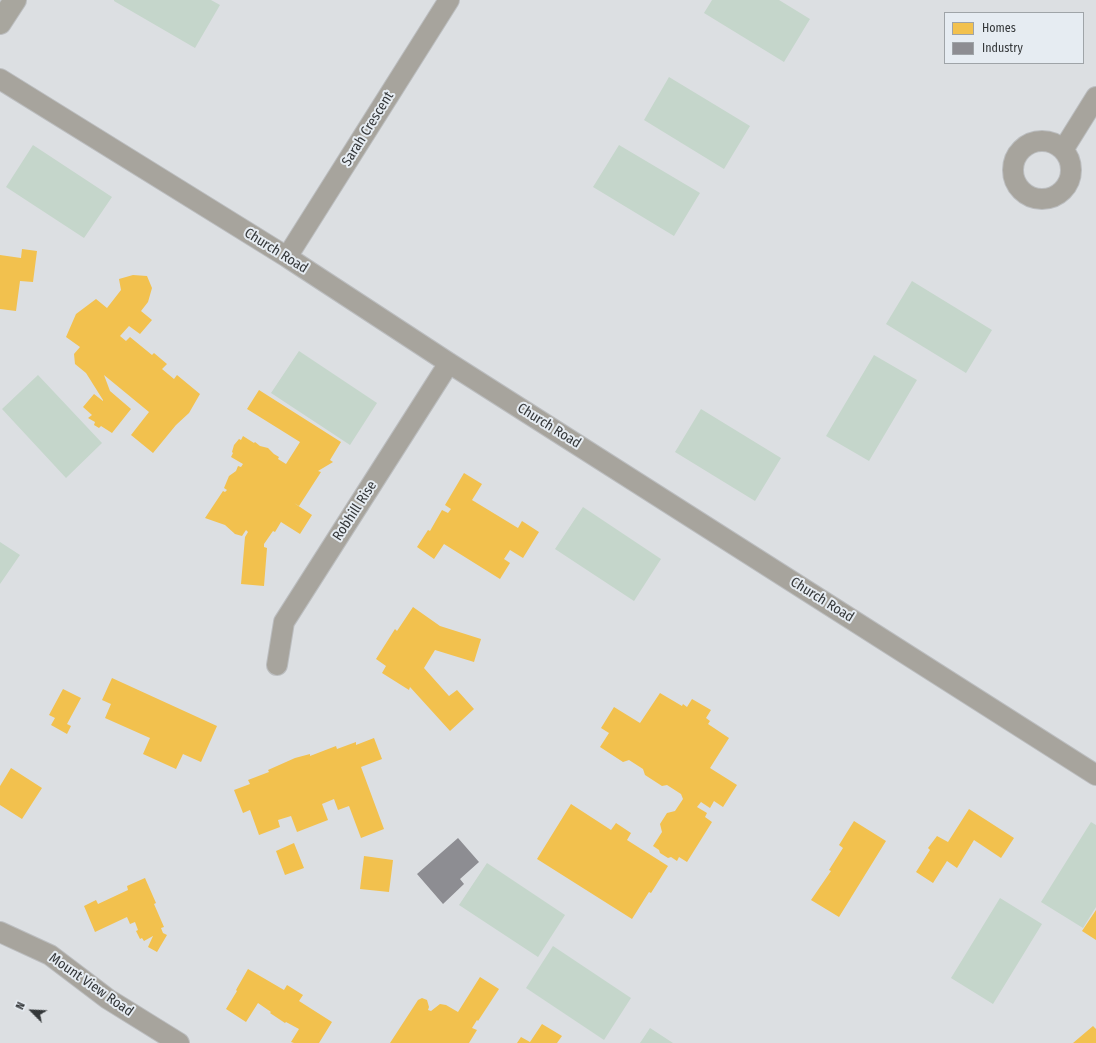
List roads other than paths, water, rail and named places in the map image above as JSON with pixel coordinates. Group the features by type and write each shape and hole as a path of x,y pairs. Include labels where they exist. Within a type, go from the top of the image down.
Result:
{"main road":[{"path":"0,23 15,0"}],"street":[{"name":"Sarah Crescent","path":"287,257 449,0"},
{"name":"Church Road","path":"0,80 287,257 449,363 1096,775"},
{"path":"1063,150 1096,97"},
{"name":"Robhill Rise","path":"277,665 284,622 449,363"},
{"name":"Mount View Road","path":"0,932 50,955 108,999 179,1043"}]}
